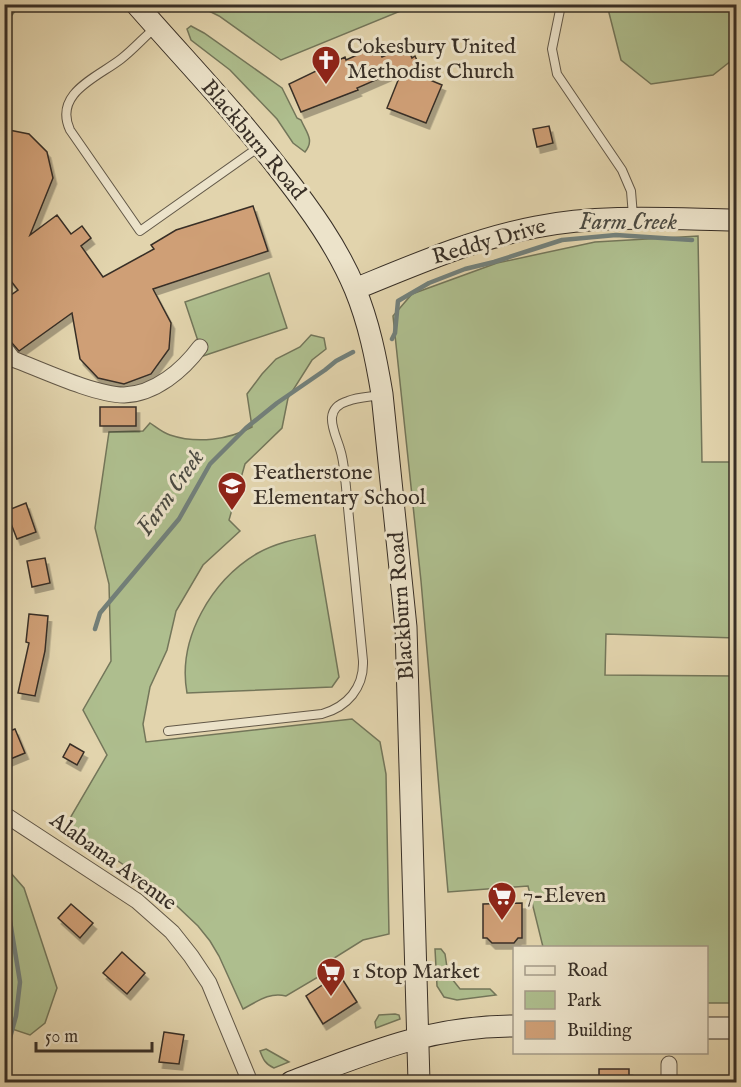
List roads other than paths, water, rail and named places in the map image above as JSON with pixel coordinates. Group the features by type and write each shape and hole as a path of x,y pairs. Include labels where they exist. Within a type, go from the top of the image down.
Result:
{"street":[{"name":"Blackburn Road","path":"136,4 261,146 308,207 325,232 355,289 369,331 382,394 406,627 419,1083"},
{"name":"Reddy Drive","path":"355,289 437,256 505,234 573,221 633,218 736,220"},
{"path":"4,347 13,359 99,391 124,395 148,389 178,372 200,347"},
{"name":"Alabama Avenue","path":"4,814 137,901 172,932 205,976 250,1083"},
{"path":"291,1083 416,1037 461,1029 513,1026"},
{"path":"708,1028 736,1028"},
{"path":"669,1064 669,1083"}],"lane":[{"path":"559,4 560,10 552,49 557,74 622,170 631,191 633,218"},
{"path":"156,27 122,58 78,90 67,105 65,116 70,130 140,231 261,146"},
{"path":"168,730 322,714 346,703 359,686 363,661 345,477 331,419 335,410 347,401 382,394"}],"waterway":[{"name":"Farm Creek","path":"392,339 395,333 398,301 429,283 465,269 562,240 616,235 692,240"},
{"name":"Farm Creek","path":"95,629 100,613 179,519 210,464 246,428 277,403 336,361 353,352"},
{"name":"Farm Creek","path":"4,884 20,982 16,1016 4,1060"}],"place":[{"name":"Cokesbury United Methodist Church","path":"326,86"},
{"name":"Featherstone Elementary School","path":"232,512"},
{"name":"7-Eleven","path":"502,922"},
{"name":"1 Stop Market","path":"331,998"}]}
